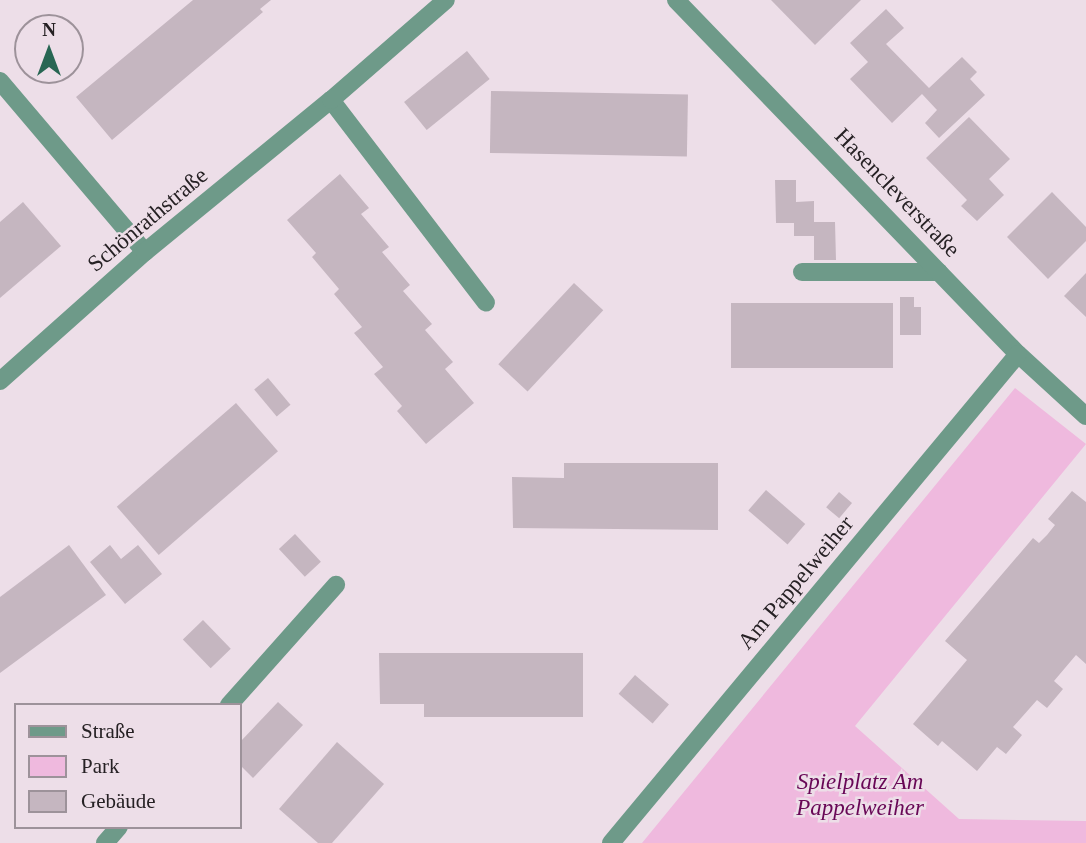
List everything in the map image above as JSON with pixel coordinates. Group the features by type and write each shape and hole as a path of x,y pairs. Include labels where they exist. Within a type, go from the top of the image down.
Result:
{"street":[{"name":"Schönrathstraße","path":"0,381 145,252 331,100 446,0"},
{"name":"Hasencleverstraße","path":"676,0 1018,354 1086,416"},
{"path":"0,81 145,252"},
{"path":"331,100 486,303"},
{"path":"802,272 939,272"},
{"name":"Am Pappelweiher","path":"611,843 1018,354"},
{"path":"231,703 336,586"},
{"path":"105,843 117,829"}],"green space":[{"name":"Spielplatz Am Pappelweiher","path":"1015,388 1086,444 855,726 959,819 1086,821 1086,843 642,843"}],"building":[{"path":"193,0 271,0 260,9 263,12 112,140 76,97"},
{"path":"771,0 861,0 815,45"},
{"path":"886,9 904,28 886,44 929,88 962,57 977,72 970,79 985,95 939,138 925,123 937,110 922,94 892,123 850,79 868,62 850,43"},
{"path":"467,51 490,79 427,130 404,102"},
{"path":"491,91 688,94 687,156 490,153"},
{"path":"969,117 1010,159 989,179 1004,195 977,221 961,206 967,200 926,158"},
{"path":"340,174 369,208 361,214 389,247 382,252 410,285 403,291 432,324 425,330 453,362 445,369 474,403 426,444 397,411 402,406 374,374 383,367 354,333 362,327 334,294 339,289 312,257 316,253 287,220"},
{"path":"775,180 796,180 796,202 814,201 814,222 835,222 836,260 814,260 814,236 794,236 794,223 776,223"},
{"path":"1052,192 1086,227 1086,241 1048,279 1007,237"},
{"path":"23,202 61,246 0,298 0,222"},
{"path":"1086,273 1086,317 1064,296"},
{"path":"574,283 603,310 528,391 498,364"},
{"path":"900,297 914,297 914,307 921,307 921,335 900,335"},
{"path":"731,303 893,303 893,368 731,368"},
{"path":"268,378 290,405 277,416 254,390"},
{"path":"236,403 278,451 159,555 117,507"},
{"path":"564,463 718,463 718,530 513,528 512,477 564,478"},
{"path":"766,490 805,524 788,544 748,510"},
{"path":"1072,491 1086,502 1086,664 1076,655 1054,681 1063,689 1047,708 1037,700 1013,727 1022,735 1006,754 997,747 977,771 942,741 938,746 913,724 967,660 945,641 1033,538 1039,543 1047,535 1055,525 1048,519"},
{"path":"839,492 852,503 839,518 826,507"},
{"path":"295,534 321,562 305,577 279,549"},
{"path":"69,545 106,595 0,673 0,597"},
{"path":"110,545 121,559 138,545 162,574 125,604 90,562"},
{"path":"203,620 231,649 211,668 183,639"},
{"path":"379,653 583,653 583,717 424,717 424,704 380,704"},
{"path":"635,675 669,705 653,723 619,694"},
{"path":"278,702 303,725 253,778 242,767 242,740"},
{"path":"337,742 384,784 332,843 318,843 279,809"}]}
